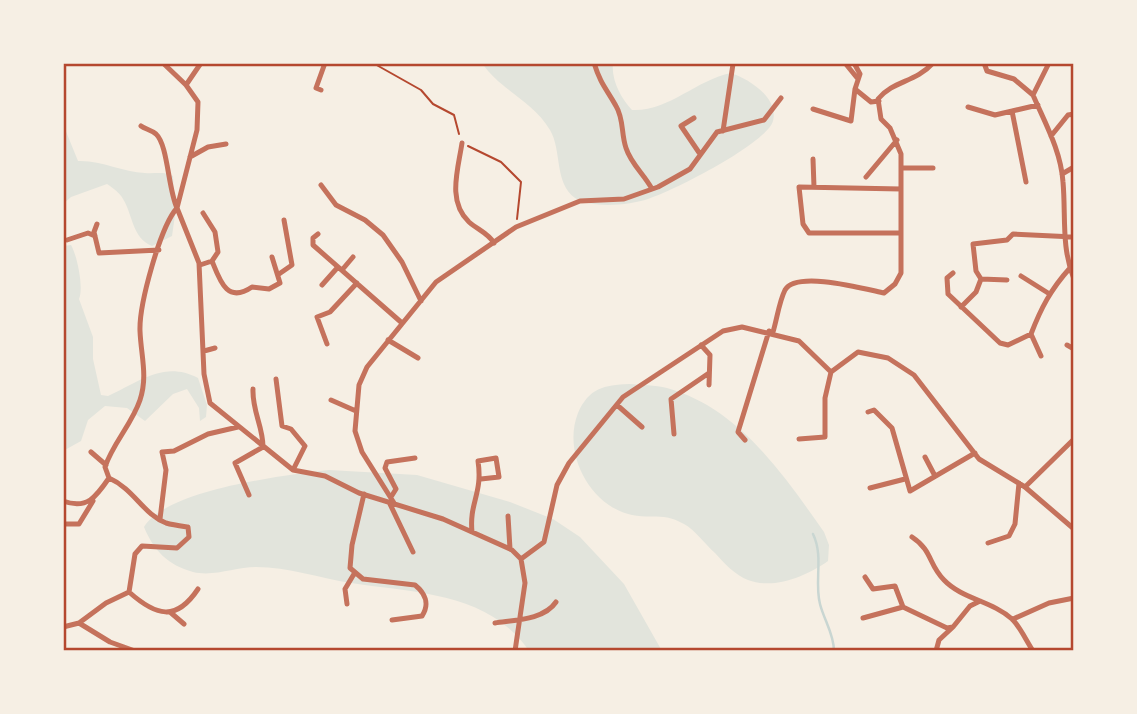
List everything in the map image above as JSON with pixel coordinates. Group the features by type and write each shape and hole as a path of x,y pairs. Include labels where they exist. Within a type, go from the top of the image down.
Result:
{"street":[{"path":"63,524 79,524 108,478 106,465 139,402 145,374 140,329 159,250 171,215 177,208 198,114 198,102 186,85 163,63"},
{"path":"186,85 201,63"},
{"path":"321,90 316,89 325,63"},
{"path":"594,63 602,88 616,105 622,120 625,145 631,162 652,189"},
{"path":"845,63 858,79"},
{"path":"813,109 851,121 860,74 854,63"},
{"path":"745,440 738,432 785,288 796,281 827,282 884,293 895,284 901,273 901,169 897,139 881,120 879,101 886,90 921,76 933,63"},
{"path":"1033,95 1049,63"},
{"path":"723,131 733,64"},
{"path":"984,64 987,71 1014,79 1033,95 1051,136 1062,174 1064,237 1074,279"},
{"path":"855,89 871,102 879,101"},
{"path":"413,552 392,501 362,452 355,431 359,385 367,367 402,323 436,282 516,227 580,201 624,199 652,189 690,169 716,132 764,120 781,98"},
{"path":"968,107 988,115 1038,105"},
{"path":"1012,111 1026,182"},
{"path":"1051,136 1068,115 1074,114"},
{"path":"694,118 681,127 700,154"},
{"path":"141,126 157,135 163,147 170,192 200,265 205,394 210,403 293,470 325,476 364,495 392,501 510,549 521,559 525,583 515,651"},
{"path":"866,177 897,139"},
{"path":"190,157 208,147 226,144"},
{"path":"462,144 455,200 459,211 494,243"},
{"path":"813,159 814,187"},
{"path":"1062,174 1074,167"},
{"path":"901,169 933,168"},
{"path":"321,185 336,205 365,220 383,234 402,262 421,301"},
{"path":"901,190 799,187 803,224 809,233 901,233"},
{"path":"200,265 212,261 218,252 218,242 203,213"},
{"path":"279,274 292,265 284,220"},
{"path":"97,223 95,236 99,253 106,255 159,250"},
{"path":"67,240 88,233 95,236"},
{"path":"318,234 313,238 313,245 402,323"},
{"path":"981,279 976,271 973,244 1007,240 1013,234 1074,237"},
{"path":"212,261 221,285 235,293 243,293 258,285 269,289 280,282 272,257"},
{"path":"322,285 353,257"},
{"path":"953,273 947,278 948,294 1000,343 1008,345 1031,334 1044,311 1048,293 1070,268"},
{"path":"1021,276 1048,293"},
{"path":"981,279 1007,280"},
{"path":"961,307 976,292 981,279"},
{"path":"327,344 317,317 330,312 357,283"},
{"path":"521,559 544,542 551,523 557,485 569,463 617,405 647,379 723,331 733,329 771,332 799,341 831,372"},
{"path":"1031,334 1041,356"},
{"path":"388,341 418,358"},
{"path":"701,345 710,355 709,385"},
{"path":"1068,345 1074,349"},
{"path":"204,351 215,348"},
{"path":"799,439 825,437 825,398 831,372 858,352 888,358 914,374 975,453 1025,487 1074,528"},
{"path":"674,434 671,399 709,373"},
{"path":"276,379 282,426 290,429 305,446 293,470"},
{"path":"253,389 252,405 263,430 263,447"},
{"path":"331,400 356,411"},
{"path":"617,405 642,427"},
{"path":"868,412 874,410 892,428 910,491 975,453"},
{"path":"160,519 166,470 162,452 174,451 208,434 238,427"},
{"path":"1025,487 1074,439"},
{"path":"248,495 234,463 263,447"},
{"path":"91,452 106,465"},
{"path":"925,457 935,476"},
{"path":"392,501 396,489 385,468 387,463 415,458"},
{"path":"472,532 470,511 479,497 481,479 478,461 496,458 499,477 481,479"},
{"path":"108,478 125,485 142,505 160,519 188,527 190,537 177,548 142,546 135,555 129,592"},
{"path":"870,488 905,479"},
{"path":"988,543 1009,536 1015,524 1019,483"},
{"path":"63,501 76,506 86,504 97,495"},
{"path":"364,495 352,545 350,568 363,579 415,585 421,590 426,609 422,616 392,620"},
{"path":"508,516 510,549"},
{"path":"912,537 925,546 943,579 1013,619 1033,651"},
{"path":"347,604 345,589 354,574"},
{"path":"866,577 873,589 895,586 903,607"},
{"path":"170,612 186,607 198,589"},
{"path":"129,592 142,603 170,612 184,624"},
{"path":"63,627 79,622 106,603 129,592"},
{"path":"1013,619 1049,603 1074,598"},
{"path":"936,651 939,640 979,601"},
{"path":"495,623 519,621 551,610 555,602"},
{"path":"863,618 903,607 947,628 953,627"},
{"path":"79,622 110,642 135,651"}],"shaded area":[{"path":"482,63 613,63 618,88 632,110 658,106 731,73 754,85 767,97 774,113 773,121 767,131 737,154 677,187 631,203 591,204 568,192 561,175 554,138 543,120 498,81"},
{"path":"63,124 78,161 173,176 175,215 172,236 152,246 140,238 122,197 107,184 71,197 63,204"},
{"path":"71,245 79,272 79,299 93,337 93,359 101,395 108,396 141,379 163,372 186,373 198,378 207,405 206,417 200,421 199,408 187,389 173,394 145,421 127,408 105,406 88,420 81,441 63,451 63,246"},
{"path":"612,385 667,388 693,398 738,427 775,466 824,532 829,545 828,561 790,580 758,583 730,568 696,533 677,520 632,515 617,510 604,501 583,476 574,445 574,428 582,405 592,393"},
{"path":"329,470 417,475 510,502 553,519 580,537 624,584 662,651 529,651 512,632 493,617 472,606 425,593 351,583 268,567 193,572 163,556 144,527 157,514 201,494 258,480"}],"waterway":[{"path":"813,534 818,551 818,595 834,651"}]}
